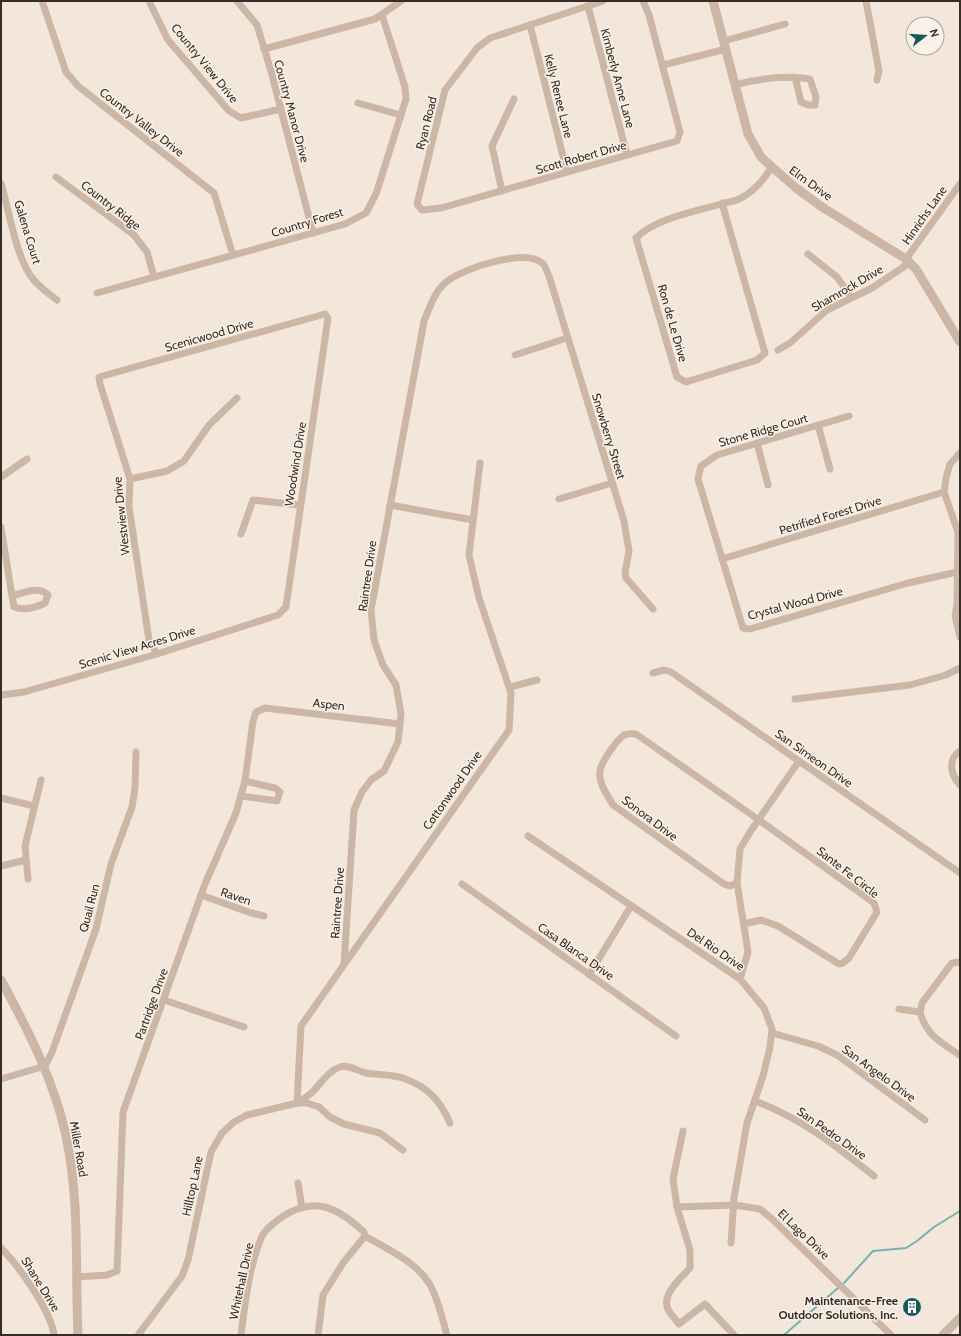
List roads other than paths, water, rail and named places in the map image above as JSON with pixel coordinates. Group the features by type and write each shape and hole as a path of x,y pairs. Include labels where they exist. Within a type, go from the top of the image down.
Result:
{"street":[{"name":"Country Valley Drive","path":"42,1 66,72 78,86 214,193 233,255"},
{"name":"Country View Drive","path":"149,1 168,40 229,111 241,118 281,109"},
{"name":"Country Manor Drive","path":"237,1 257,25 281,109 313,233"},
{"path":"264,49 375,19 401,1"},
{"name":"Ryan Road","path":"417,204 445,90 477,48 490,38 603,1"},
{"path":"643,1 649,15 663,65 785,24"},
{"name":"Elm Drive","path":"713,1 748,134 761,157 771,168 822,207 906,260 916,270 960,342"},
{"path":"866,1 879,71 877,80"},
{"name":"Kimberly Anne Lane","path":"588,6 627,155"},
{"name":"Country Forest","path":"97,293 344,224 366,214 376,194 406,99 405,87 382,15"},
{"name":"Kelly Renee Lane","path":"530,25 567,172"},
{"name":"Scott Robert Drive","path":"417,204 422,210 441,208 677,140 680,132 663,65"},
{"path":"735,84 771,77 795,77"},
{"path":"502,191 492,146 514,99"},
{"path":"358,103 401,115"},
{"name":"Ron de Le Drive","path":"722,203 765,353 757,360 686,382 677,377 636,238 644,230 676,217 722,203 738,200 765,180 771,168"},
{"name":"Country Ridge","path":"56,177 134,235 147,252 154,277"},
{"name":"Galena Court","path":"1,183 22,258 29,275 37,285 57,300"},
{"name":"Hinrichs Lane","path":"906,260 960,184"},
{"path":"808,254 837,277 851,297"},
{"name":"Raintree Drive","path":"344,964 354,810 362,792 372,780 384,771 398,742 401,714 396,685 383,665 374,640 371,610 424,321 437,292 449,280 480,266 516,256 529,257 542,263"},
{"name":"Shamrock Drive","path":"778,350 790,343 827,310 872,288 905,266 906,260"},
{"name":"Snowberry Street","path":"542,263 549,276 624,521 629,552 625,573 626,578 653,609"},
{"name":"Scenicwood Drive","path":"99,377 325,314"},
{"name":"Woodwind Drive","path":"278,615 286,607 328,318 325,314"},
{"path":"515,355 567,338"},
{"name":"Westview Drive","path":"99,377 130,478 129,507 149,640 157,654"},
{"path":"130,478 167,471 184,461 209,425 237,398"},
{"name":"Stone Ridge Court","path":"698,480 700,466 706,460 717,454 848,416"},
{"path":"818,425 830,469"},
{"path":"757,443 768,485"},
{"path":"960,453 950,464 944,492 958,532 957,604 955,616 960,638"},
{"path":"1,477 27,459"},
{"name":"Cottonwood Drive","path":"297,1103 301,1026 509,730 512,693 479,598 469,555 480,463"},
{"name":"Crystal Wood Drive","path":"698,480 743,628 750,629 958,568"},
{"path":"559,499 612,483"},
{"name":"Petrified Forest Drive","path":"722,559 944,492"},
{"path":"241,534 253,500 300,505"},
{"path":"390,505 473,520"},
{"path":"1,527 2,544 14,607 20,610 36,607 45,603 48,595 45,591 40,590 12,596"},
{"name":"Scenic View Acres Drive","path":"1,695 24,692 157,654 278,615"},
{"path":"796,699 910,685 946,675 960,668"},
{"name":"San Simeon Drive","path":"653,673 664,670 671,672 960,873"},
{"path":"510,687 537,680"},
{"name":"Aspen","path":"256,712 265,708 400,724"},
{"name":"Partridge Drive","path":"76,1277 107,1275 117,1271 123,1112 201,895 236,813 245,781 253,721 256,712"},
{"name":"Sonora Drive","path":"737,883 730,886 724,884 613,805 603,788 600,771 612,749 621,738 626,734 636,734 759,820"},
{"path":"960,751 954,757 952,767 952,775 960,785"},
{"name":"Quail Run","path":"45,1066 52,1052 96,929 112,864 132,807 135,788 136,752"},
{"path":"740,979 748,952 737,883 740,849 799,761"},
{"path":"28,879 25,846 41,780"},
{"path":"241,796 277,801 279,799 280,792 275,788 245,781"},
{"path":"1,798 34,806"},
{"name":"Sante Fe Circle","path":"744,924 761,920 778,926 839,964 843,963 849,958 878,912 874,903 759,820"},
{"name":"Del Rio Drive","path":"528,836 740,979 764,1008 772,1030 770,1047 755,1101 747,1123 734,1205 730,1243"},
{"path":"1,866 26,860"},
{"name":"Casa Blanca Drive","path":"462,884 676,1036"},
{"name":"Raven","path":"201,895 251,913 264,916"},
{"path":"589,974 631,906"},
{"path":"960,962 952,963 922,1003 920,1012 923,1024 929,1034 960,1055"},
{"name":"Miller Road","path":"1,980 45,1066 66,1136 74,1190 78,1335"},
{"path":"164,1000 244,1027"},
{"path":"899,1009 920,1012"},
{"name":"San Angelo Drive","path":"772,1033 818,1046 837,1055 925,1120"},
{"path":"1,1079 45,1066"},
{"path":"297,1103 311,1094 334,1070 341,1066 350,1067 374,1074 402,1078 415,1085 431,1094 439,1101 450,1123"},
{"name":"San Pedro Drive","path":"755,1101 782,1111 812,1129 874,1176"},
{"name":"Hilltop Lane","path":"138,1335 182,1276 188,1260 210,1152 222,1133 234,1122 247,1115 297,1103 307,1103 319,1107 330,1117 344,1124 380,1133 403,1150"},
{"path":"683,1131 673,1178 677,1207 690,1250 690,1268 672,1288 667,1298 668,1310 679,1324 705,1304 734,1335"},
{"path":"298,1183 302,1208"},
{"name":"El Lago Drive","path":"677,1207 734,1205 760,1209 891,1335"},
{"name":"Whitehall Drive","path":"241,1335 245,1302 256,1255 263,1234 272,1225 288,1214 302,1208 326,1206 341,1212 364,1232 365,1236 418,1270 429,1283 434,1294 447,1335"},
{"path":"318,1335 323,1295 343,1263 365,1236"},
{"name":"Shane Drive","path":"1,1248 12,1259 46,1312 53,1325 54,1335"},
{"path":"943,1335 960,1318"}],"waterway":[{"path":"844,1283 873,1251 906,1248 934,1227 960,1211"},
{"path":"784,1335 838,1288"}],"place":[{"name":"Maintenance-Free Outdoor Solutions, Inc.","path":"912,1307"}]}
